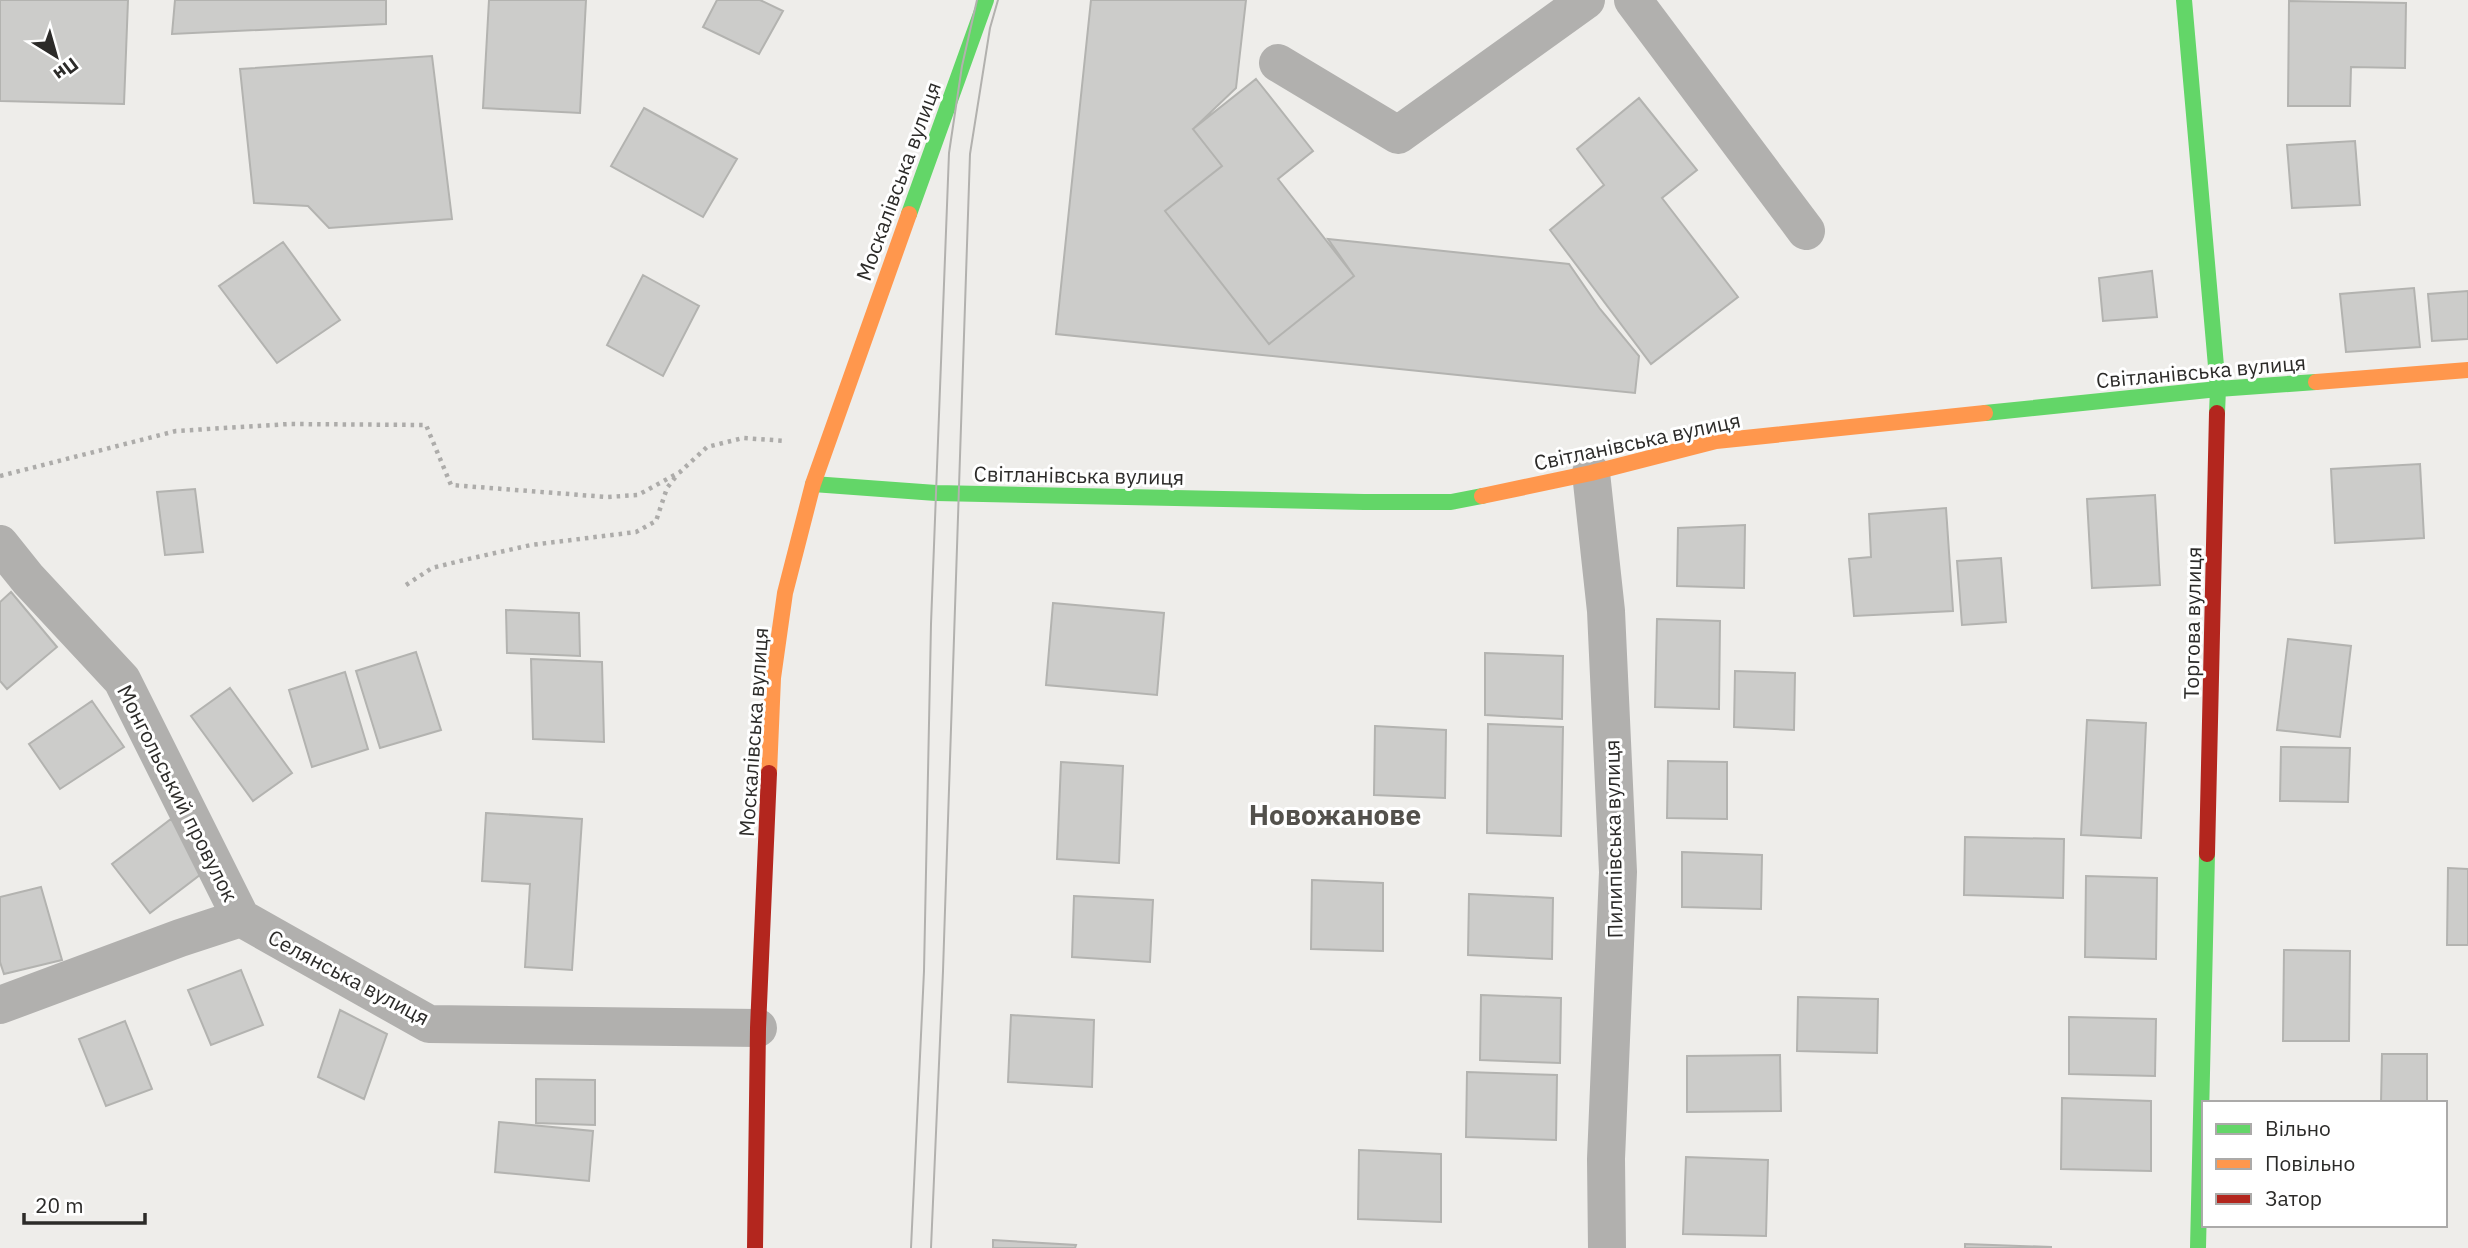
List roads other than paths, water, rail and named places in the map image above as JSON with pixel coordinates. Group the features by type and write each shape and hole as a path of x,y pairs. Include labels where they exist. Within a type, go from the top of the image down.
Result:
{"street":[{"name":"Москалівська вулиця","path":"755,1248 758,1028 773,678 785,593 813,484 986,0"},
{"path":"1278,64 1398,135 1586,0"},
{"path":"1633,0 1807,230"},
{"name":"Торгова вулиця","path":"2184,0 2218,389 2198,1248"},
{"name":"Світланівська вулиця","path":"813,484 936,493 1451,502 1591,473 1716,441 2218,389 2468,370"},
{"name":"Пилипівська вулиця","path":"1591,473 1606,611 1618,872 1605,1159 1607,1248"},
{"name":"Монгольський провулок","path":"0,544 28,579 122,680 241,918"},
{"path":"0,1005 241,918"},
{"name":"Селянська вулиця","path":"241,918 429,1024 758,1028"}],"tram line":[{"path":"911,1248 924,971 931,624 949,153 962,66 977,0"},
{"path":"931,1248 943,971 970,154 990,28 998,0"}],"district":[{"name":"Новожанове","path":"1335,814"}]}
